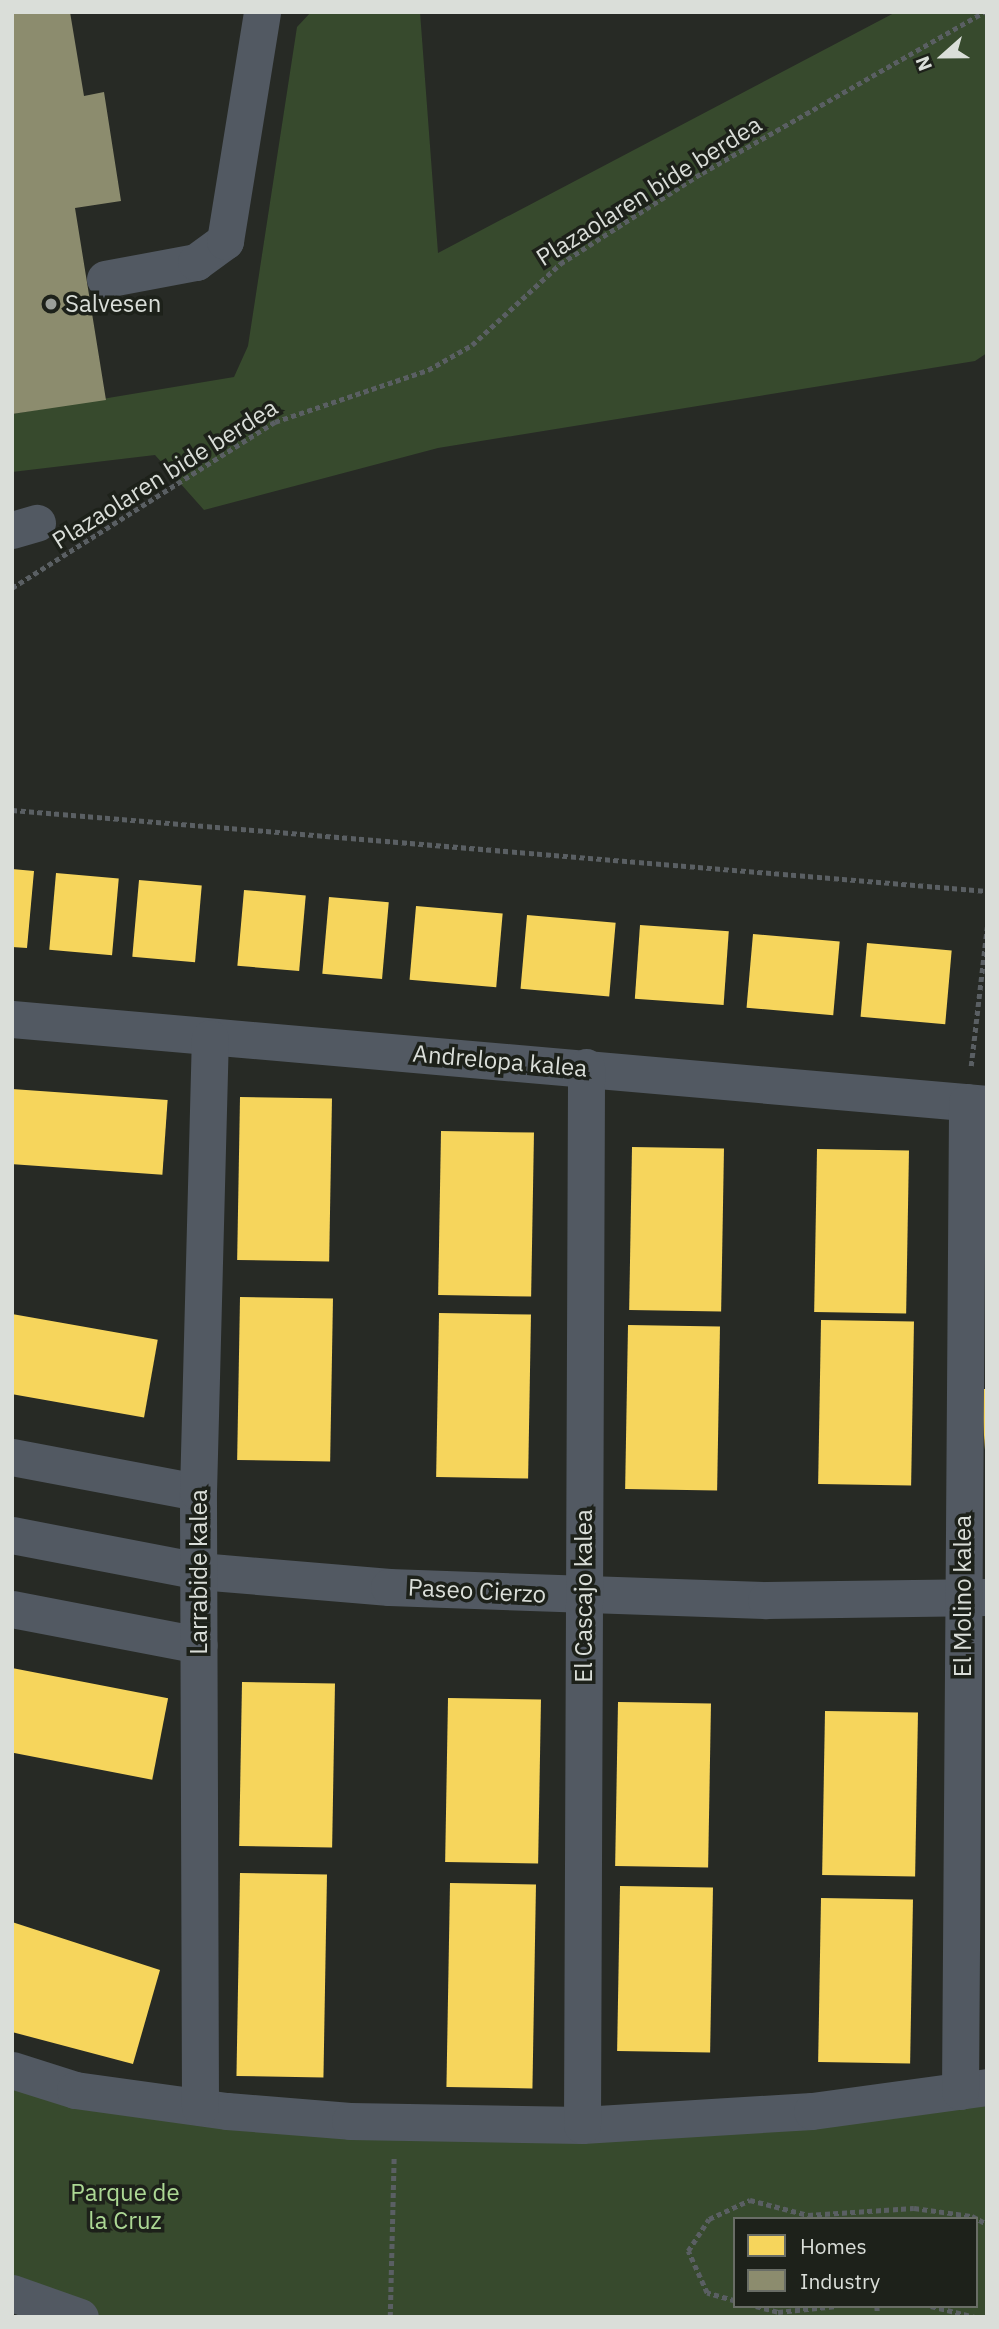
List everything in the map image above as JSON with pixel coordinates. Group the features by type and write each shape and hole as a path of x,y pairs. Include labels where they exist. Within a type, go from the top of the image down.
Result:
{"street":[{"path":"105,279 196,262 225,241 262,12"},
{"name":"Andrelopa kalea","path":"12,1019 977,1103"},
{"name":"Larrabide kalea","path":"200,2107 198,1492 210,1038"},
{"name":"El Cascajo kalea","path":"582,2125 586,1067"},
{"name":"El Molino kalea","path":"973,2089 977,1103"},
{"path":"12,1457 198,1492"},
{"name":"Paseo Cierzo","path":"12,1535 199,1571 584,1596 975,1598"},
{"path":"12,1609 199,1645"},
{"path":"12,2070 75,2090 200,2107 395,2122 582,2125 812,2111 973,2089"},
{"path":"12,2293 80,2317"}],"path":[{"name":"Plazaolaren bide berdea","path":"12,588 275,422 428,370 472,345 560,264 702,173 984,12"},
{"path":"12,810 987,891"},
{"path":"977,1103 987,927"},
{"path":"390,2317 395,2122"},
{"path":"733,2300 707,2293 688,2251 709,2219 750,2200 808,2215 914,2208 974,2217"},
{"path":"763,2308 778,2312 817,2308"},
{"path":"939,2308 975,2317"}],"green space":[{"path":"311,12 420,12 438,253 896,12 987,12 987,353 975,361 438,448 204,510 155,455 12,472 12,414 234,377 248,346 297,27"},
{"name":"Parque de la Cruz","path":"12,2071 350,2121 987,2086 987,2317 80,2317 12,2293"}],"building: Homes":[{"path":"12,869 34,871 27,948 12,947"},
{"path":"56,873 119,878 112,955 49,950"},
{"path":"139,880 202,885 195,962 132,957"},
{"path":"244,890 306,895 299,971 237,966"},
{"path":"329,897 389,902 382,979 322,974"},
{"path":"416,906 503,914 496,987 410,980"},
{"path":"527,915 616,923 609,996 521,989"},
{"path":"640,925 729,931 724,1005 635,999"},
{"path":"753,934 840,942 833,1015 747,1008"},
{"path":"867,943 952,950 945,1024 861,1017"},
{"path":"12,1089 168,1100 162,1175 12,1164"},
{"path":"240,1097 332,1099 329,1262 237,1260"},
{"path":"441,1131 534,1133 531,1297 438,1295"},
{"path":"632,1147 724,1149 721,1312 629,1310"},
{"path":"817,1149 909,1151 906,1314 814,1312"},
{"path":"240,1297 333,1299 330,1462 237,1460"},
{"path":"439,1313 531,1315 528,1479 436,1477"},
{"path":"12,1314 158,1340 144,1417 12,1394"},
{"path":"821,1320 914,1322 911,1486 818,1484"},
{"path":"628,1325 720,1327 717,1491 625,1489"},
{"path":"981,1389 987,1389 987,1450 985,1450"},
{"path":"12,1668 168,1698 152,1780 12,1753"},
{"path":"242,1682 335,1684 332,1848 239,1846"},
{"path":"448,1698 541,1700 538,1864 445,1862"},
{"path":"618,1702 711,1704 708,1868 615,1866"},
{"path":"825,1711 918,1713 915,1877 822,1875"},
{"path":"240,1873 327,1875 323,2077 236,2076"},
{"path":"450,1883 536,1885 532,2088 446,2087"},
{"path":"620,1886 713,1888 710,2053 617,2051"},
{"path":"821,1898 913,1900 910,2064 818,2062"},
{"path":"12,1922 160,1970 133,2064 12,2032"}],"building: Industry":[{"name":"Salvesen","path":"12,12 70,12 84,96 104,92 121,201 75,208 106,400 12,414"}],"place":[{"name":"Salvesen","path":"51,304"}]}
